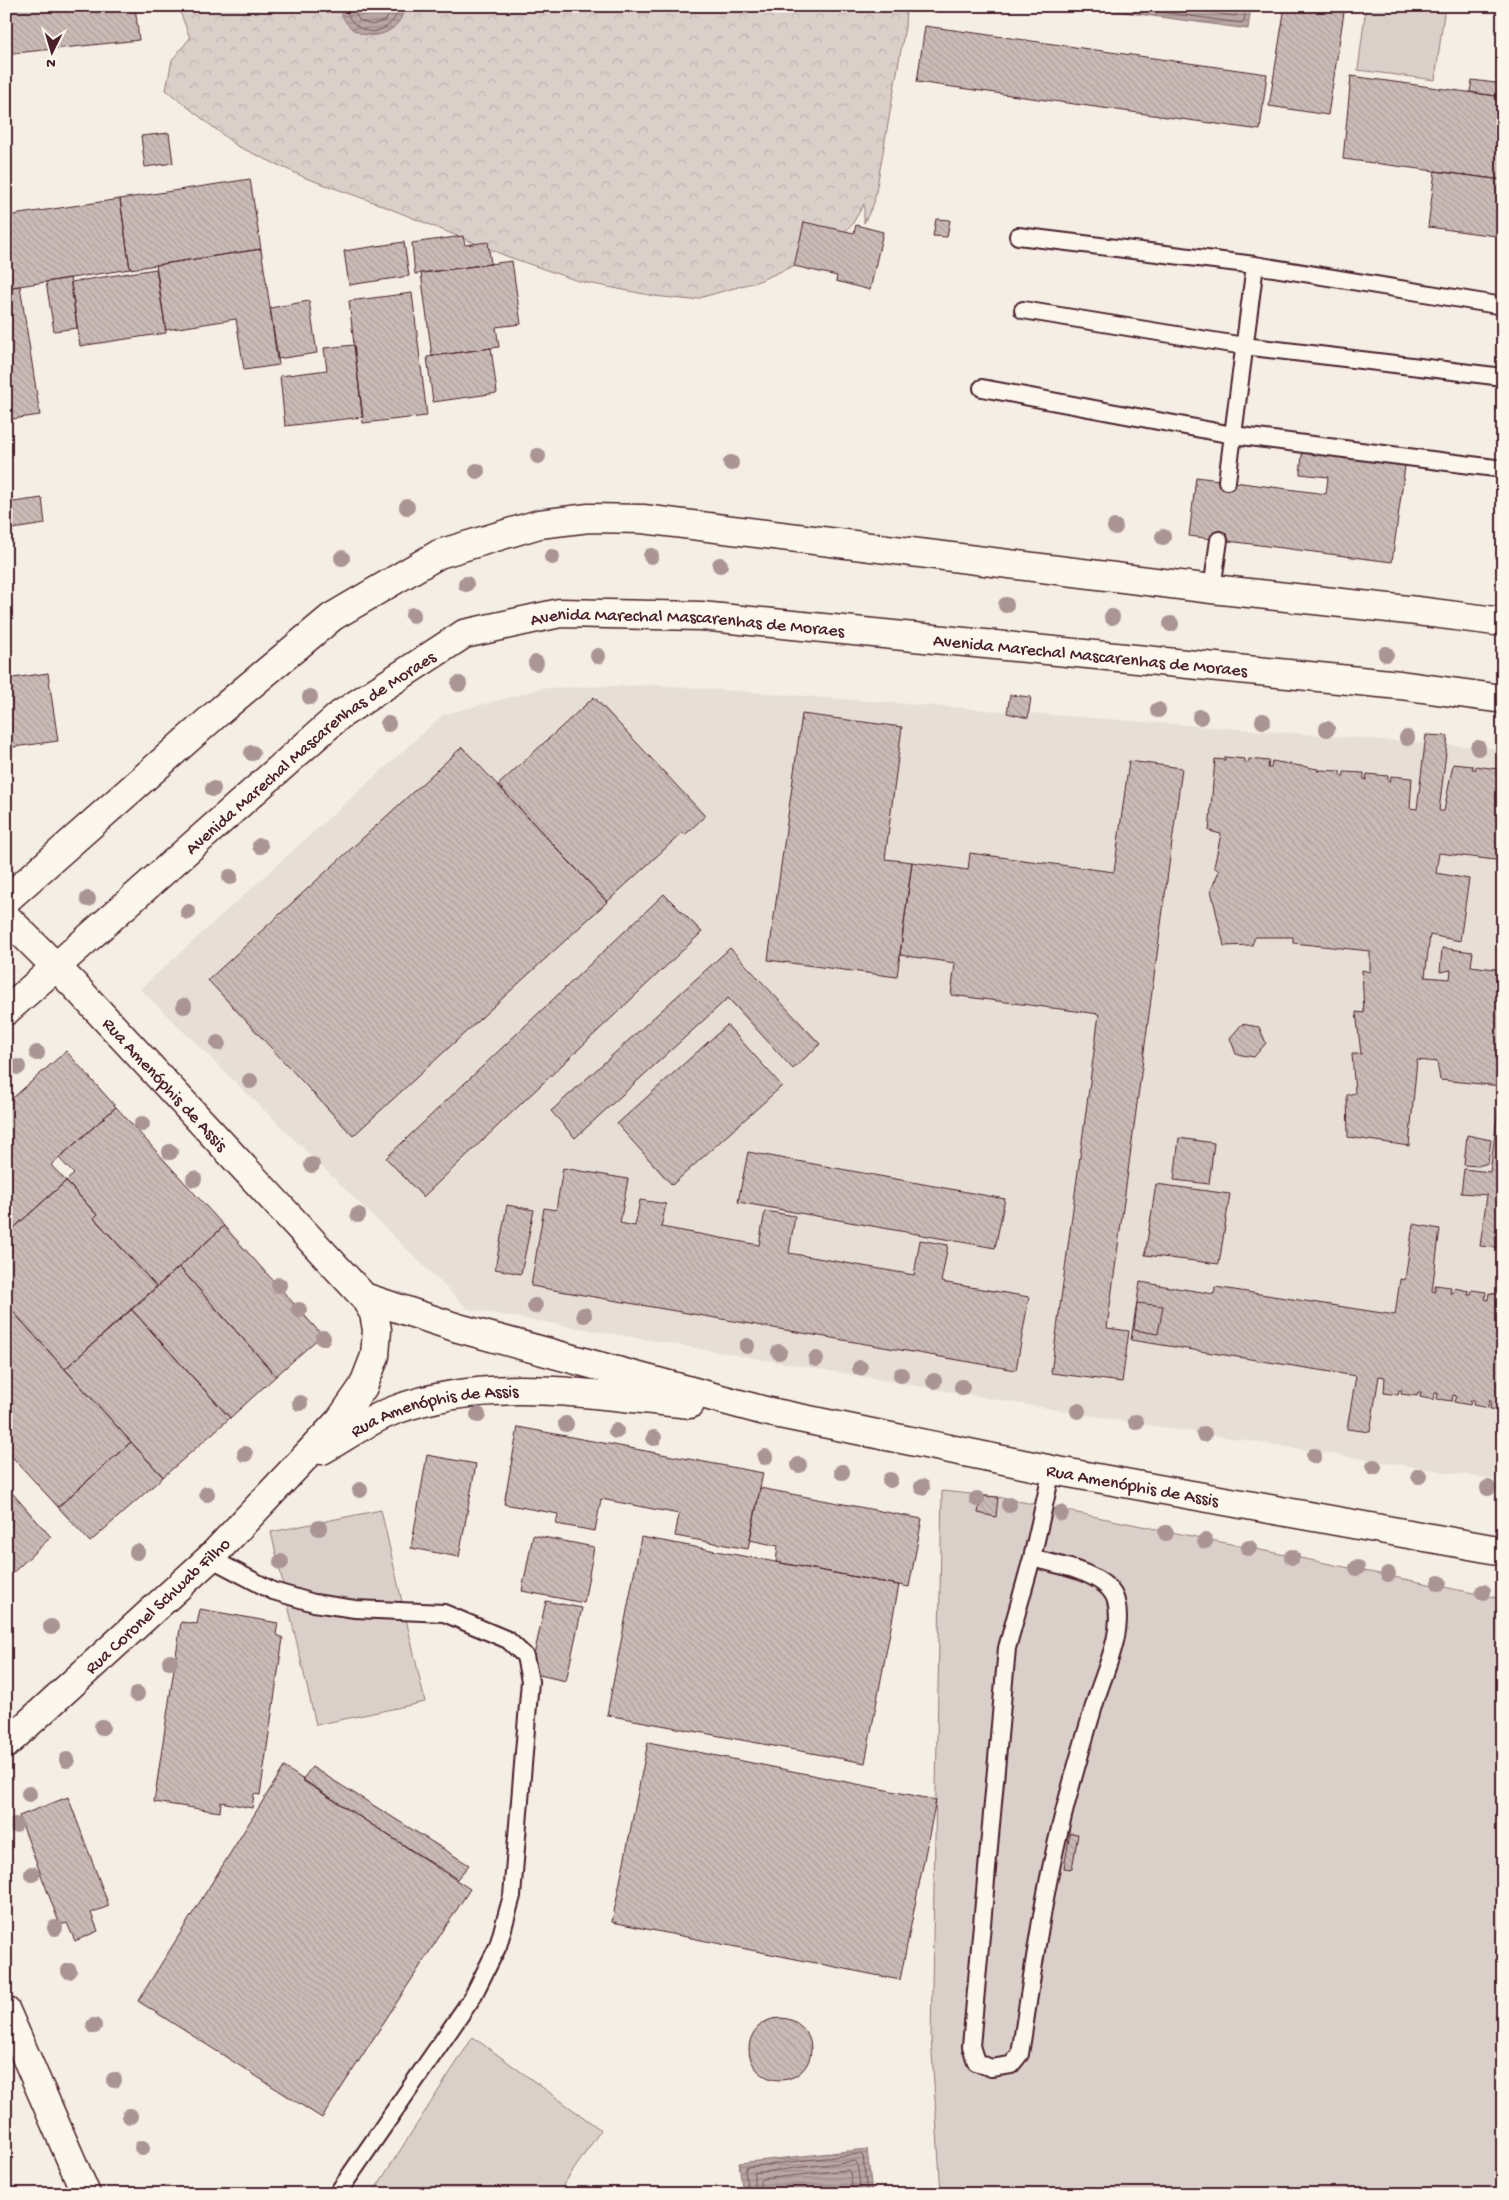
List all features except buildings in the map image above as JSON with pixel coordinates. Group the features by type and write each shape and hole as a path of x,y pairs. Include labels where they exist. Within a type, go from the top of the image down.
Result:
{"main road":[{"path":"6,900 222,709 332,617 439,554 539,524 589,518 644,519 1212,590 1503,622"},
{"name":"Avenida Marechal Mascarenhas de Moraes","path":"6,1011 340,715 464,634 560,613 711,616 1400,685 1503,699"},
{"name":"Rua Amenóphis de Assis","path":"6,917 56,967 364,1298 374,1314 377,1330 375,1356 369,1374 350,1407 303,1460"},
{"name":"Rua Amenóphis de Assis","path":"364,1298 432,1321 765,1411 1052,1470 1503,1550"},
{"name":"Rua Amenóphis de Assis","path":"303,1460 394,1410 462,1392 543,1390 765,1411"},
{"name":"Rua Coronel Schwab Filho","path":"6,1744 210,1558 303,1460"},
{"path":"6,2011 86,2194"}],"lane":[{"path":"1018,236 1255,265 1503,306"},
{"path":"1227,481 1255,265"},
{"path":"1023,310 1244,346 1503,377"},
{"path":"982,388 1233,435 1503,469"},
{"path":"1212,590 1219,540"},
{"path":"1032,1558 1079,1570 1105,1583 1116,1600 1117,1625 1110,1655 1077,1760 1051,1868 1020,2054 1011,2065 991,2068 976,2062 970,2046 1007,1648 1032,1558 1052,1470"},
{"path":"210,1558 273,1590 314,1603 355,1609 444,1614 508,1640 525,1656 530,1680 512,1896 498,1946 472,1998 337,2194"}],"shaded area":[{"path":"657,685 1503,749 1503,1481 1116,1420 468,1309 140,989 443,715 544,688"}],"green space":[{"path":"178,6 906,6 905,27 874,203 864,223 864,204 851,226 816,256 759,281 692,300 654,296 578,281 509,257 376,203 306,178 237,146 166,90 172,60 190,38"},
{"path":"1366,6 1445,6 1435,80 1358,70"},
{"path":"942,1491 998,1497 1503,1599 1503,2194 941,2194 931,2037"},
{"path":"381,1510 425,1702 316,1725 271,1532"},
{"path":"473,2037 601,2130 557,2194 372,2194"}],"water":[{"path":"340,6 404,6 404,9 399,21 392,29 382,34 371,35 360,33 351,28 344,19"},
{"path":"1079,6 1251,6 1248,29"},
{"path":"867,2149 872,2194 743,2194 739,2163"}]}
